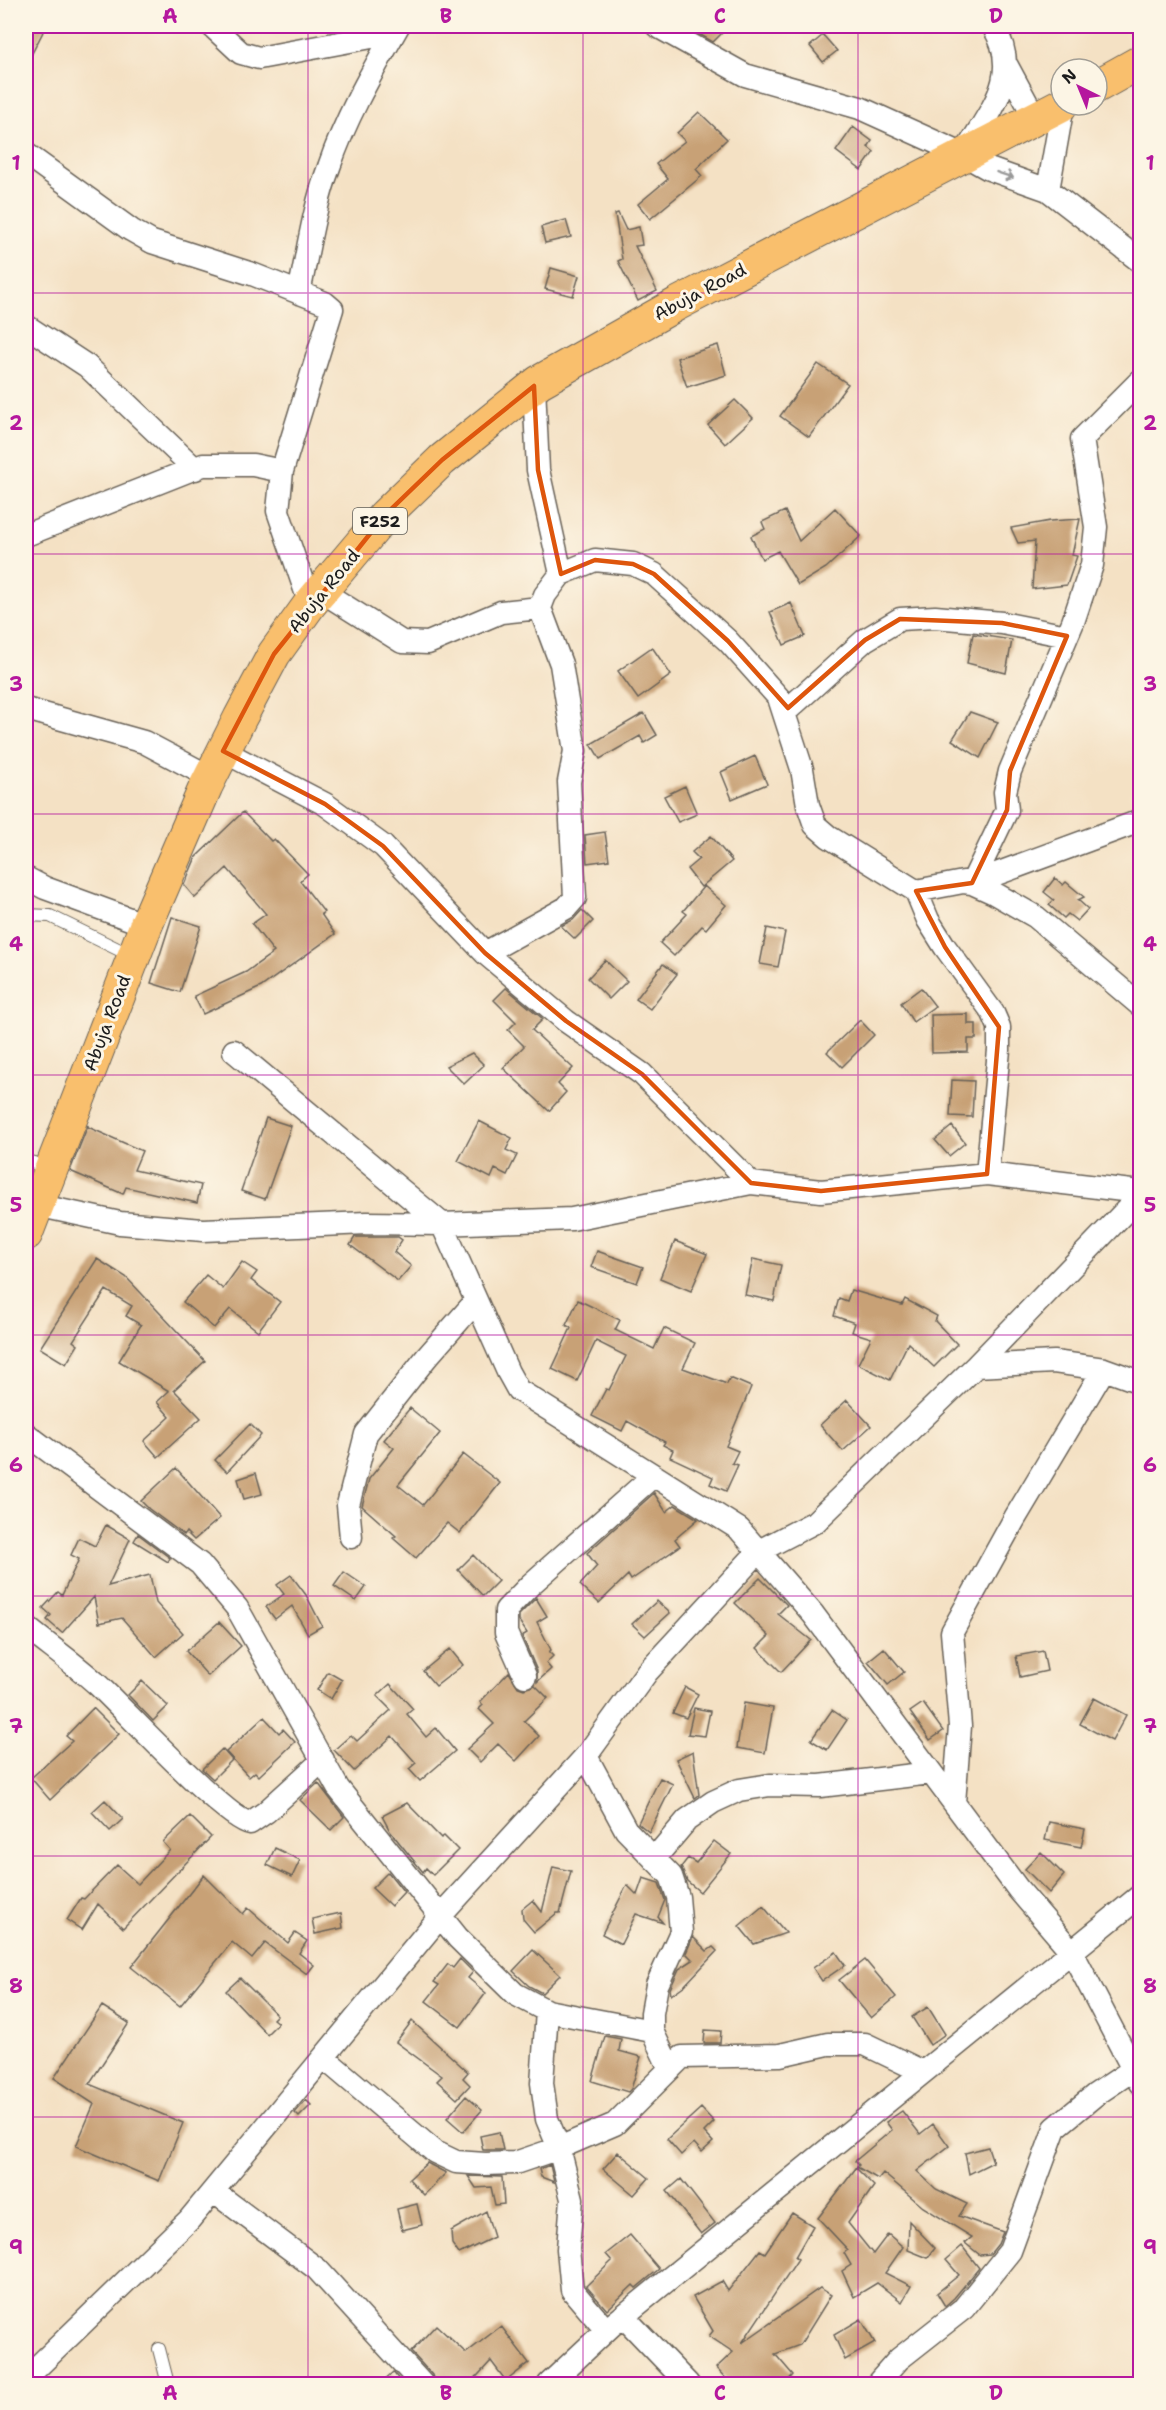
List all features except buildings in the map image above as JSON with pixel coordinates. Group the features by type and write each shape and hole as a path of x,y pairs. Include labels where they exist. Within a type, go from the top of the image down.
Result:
{"main road":[{"path":"1109,79 1140,62"},
{"name":"Abuja Road","path":"29,1224 38,1165 134,957 217,764 274,654 315,597 385,515 442,460 534,386 677,303 1049,111"}],"street":[{"path":"212,26 240,52 259,58 395,29"},
{"path":"657,26 745,75 861,108 964,155 989,169 1048,190 1140,261"},
{"path":"964,155 1003,87 1007,66 1002,41 993,26"},
{"path":"299,293 320,196 329,167 352,108 395,29"},
{"path":"1007,66 1049,105"},
{"path":"1048,190 1053,117"},
{"path":"26,154 131,230 152,242 252,274 326,303 332,309 282,471 278,511 315,597 402,642 428,643 501,612 540,608"},
{"path":"26,326 87,366 195,468"},
{"path":"972,883 1007,810 1005,792 1010,771 1067,636 1092,565 1096,527 1083,439 1140,381"},
{"path":"534,386 538,470 561,574"},
{"path":"26,535 203,465 253,465 282,471"},
{"path":"485,953 566,908 575,898 569,782 575,751 561,664 540,608 545,595 561,574 595,560 633,564 654,574 728,641 779,698 802,769 808,805 815,825 829,837 916,891 928,920 945,947 993,1013 999,1027 999,1050 987,1174"},
{"path":"784,713 865,640 900,619 935,617 1002,623 1067,636"},
{"path":"26,709 217,764 325,804 375,840 485,953 566,1021 642,1074 751,1183"},
{"path":"972,883 1140,821"},
{"path":"26,878 45,888 146,925"},
{"path":"916,891 963,882 972,883 1036,917 1140,1005"},
{"path":"234,1051 442,1224 518,1390 739,1529 759,1551 813,1614 1018,1889 1072,1952 1138,2072 1095,2095 1055,2128 1010,2251 964,2308 899,2359 877,2385"},
{"path":"29,1224 120,1223 203,1230 367,1223 442,1224 572,1219 751,1183 821,1191 987,1174 1140,1194"},
{"path":"26,2378 189,2220 442,1914 586,1756 646,1672 759,1551 815,1522 976,1366 1140,1194"},
{"path":"351,1537 348,1505 366,1434 426,1358 476,1301"},
{"path":"976,1366 1054,1362 1104,1369 1140,1382"},
{"path":"954,1803 960,1726 952,1632 1015,1518 1104,1369"},
{"path":"26,1434 200,1564 237,1608 339,1788 442,1914 458,1938 515,1994 547,2011 652,2031"},
{"path":"525,1676 506,1633 506,1610 653,1476"},
{"path":"26,1627 97,1684 213,1797 243,1822 250,1823 266,1812 323,1760"},
{"path":"586,1756 626,1830 671,1876 678,1897 681,1932 657,1985 652,2013 652,2031 670,2069"},
{"path":"654,1859 687,1820 713,1802 739,1790 770,1785 820,1786 931,1773"},
{"path":"549,2385 615,2323 1140,1896"},
{"path":"547,2011 542,2083 547,2119 559,2148 572,2199 568,2249 572,2290 688,2385"},
{"path":"324,2058 428,2146 456,2162 485,2164 515,2163 559,2148 615,2124 682,2057 780,2055 828,2044 865,2044 923,2072"},
{"path":"213,2192 317,2269 422,2385"}],"lane":[{"path":"26,915 50,916 134,957"},
{"path":"159,2349 168,2385"}],"highlighted area":[{"path":"534,386 538,470 561,574 595,560 633,564 654,574 728,641 788,708 865,640 900,619 1002,623 1067,636 1010,771 1007,810 972,883 916,891 945,947 999,1027 987,1174 821,1191 751,1183 642,1074 566,1021 485,953 383,846 325,804 223,751 274,654 385,515 442,460"}]}
